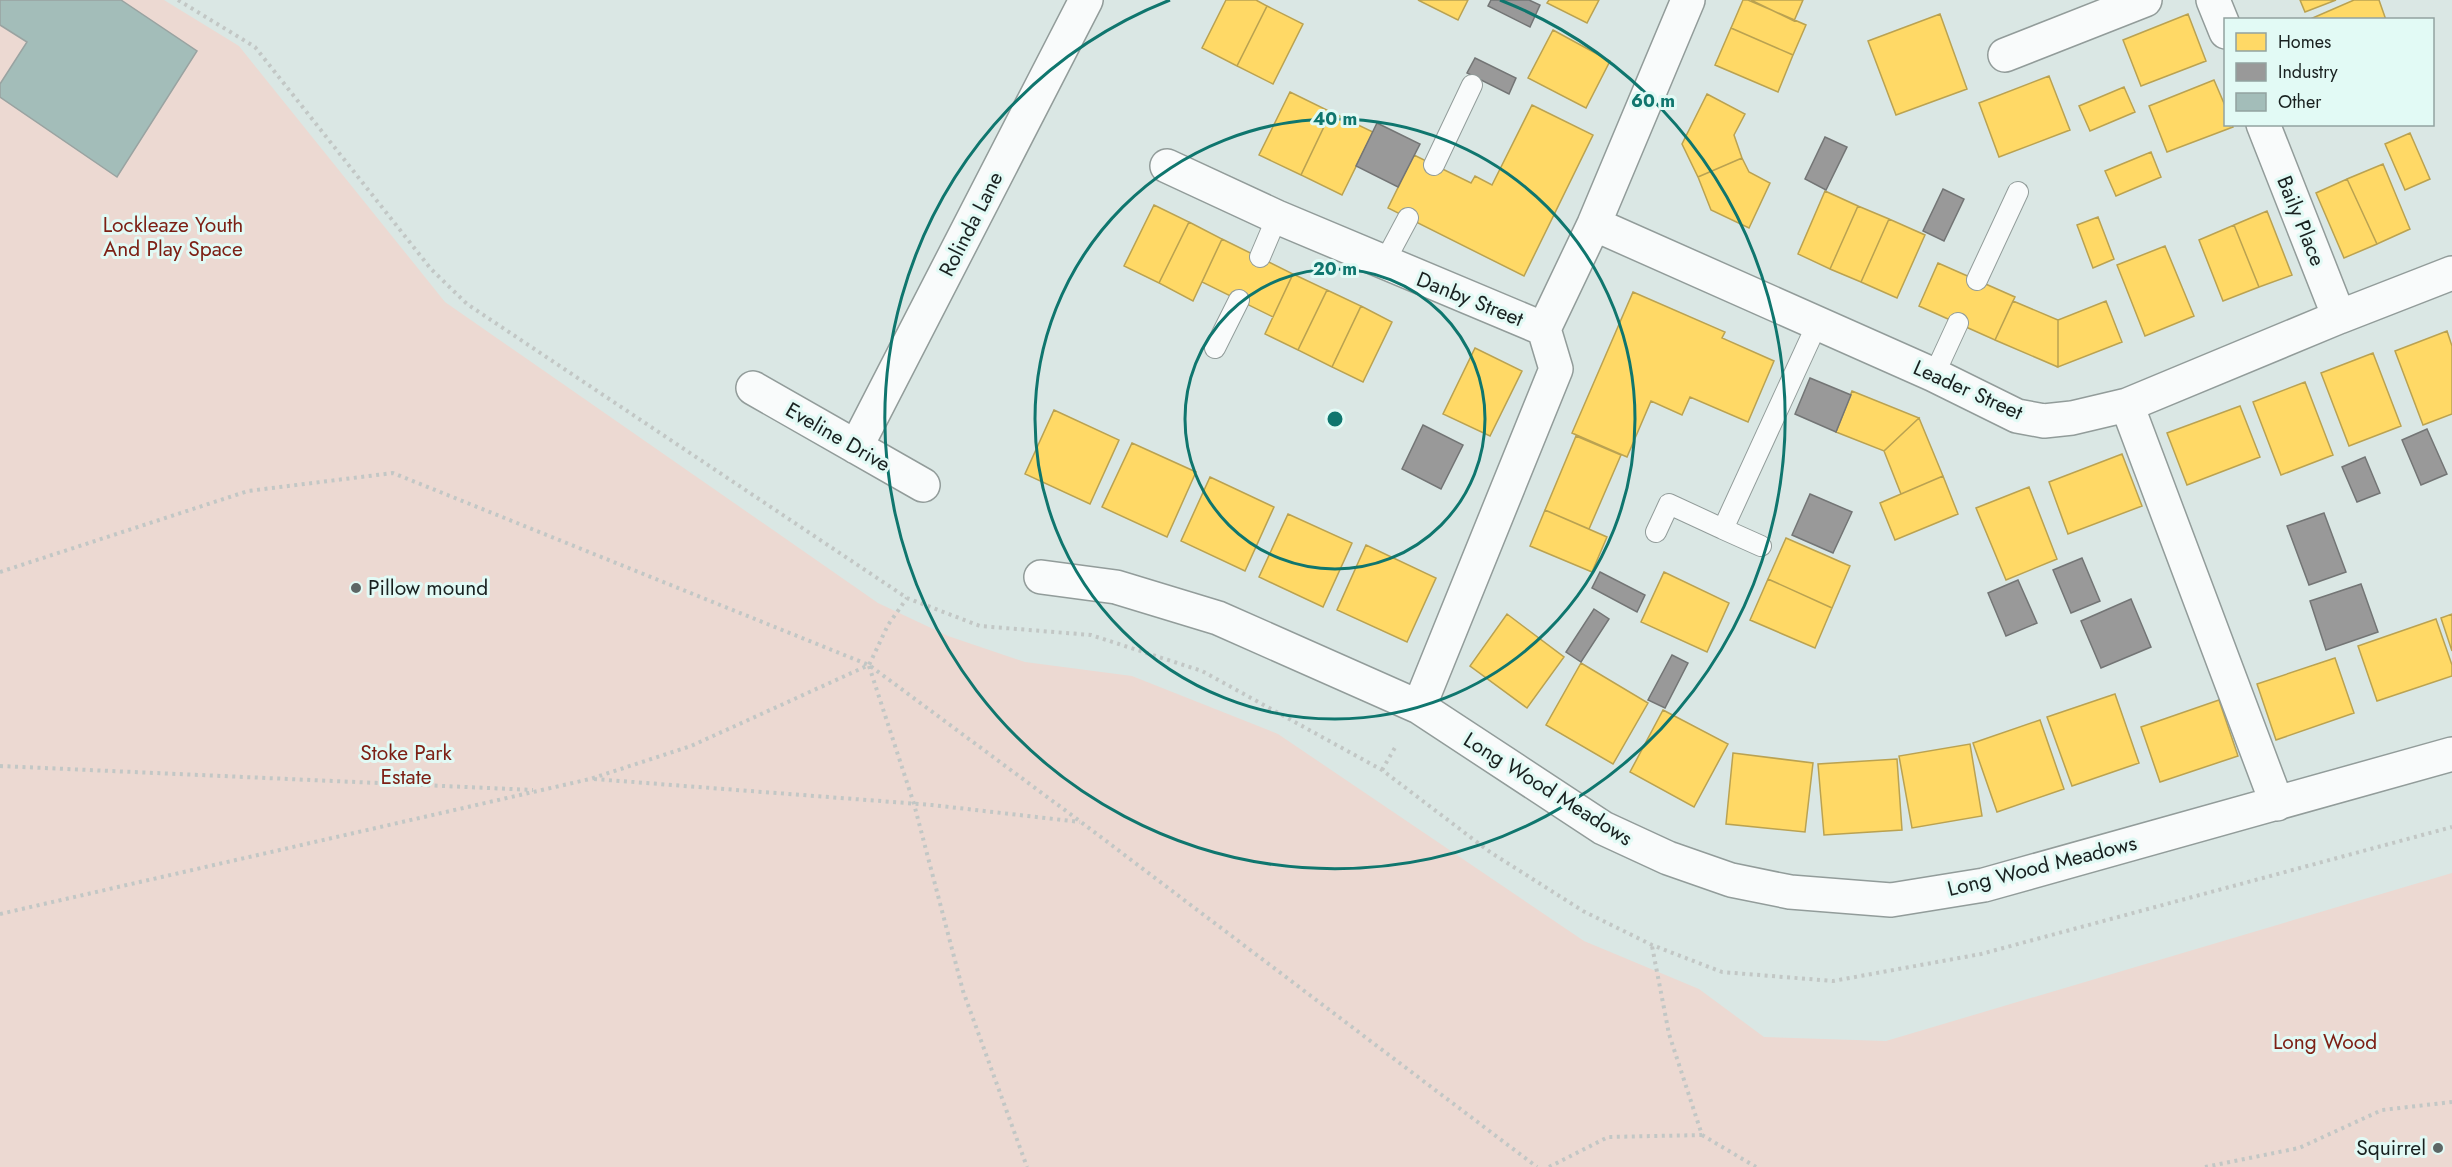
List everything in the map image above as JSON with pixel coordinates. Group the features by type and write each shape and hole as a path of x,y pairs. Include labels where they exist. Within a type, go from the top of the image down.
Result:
{"street":[{"name":"Rolinda Lane","path":"856,447 1086,0"},
{"name":"Danby Street","path":"1167,166 1277,217 1544,329 1594,224 1688,0"},
{"path":"2004,55 2145,0"},
{"path":"2213,0 2224,27"},
{"name":"Baily Place","path":"2264,126 2340,317"},
{"name":"Leader Street","path":"1594,224 1818,322 2017,416 2044,421 2072,418 2127,405 2452,273"},
{"path":"1419,707 1556,369 1544,329"},
{"name":"Eveline Drive","path":"753,388 923,485"},
{"path":"2127,405 2277,804"},
{"name":"Long Wood Meadows","path":"1041,577 1116,587 1218,618 1419,707 1604,828 1668,858 1731,880 1790,892 1891,900 1984,885 2452,754"}],"lane":[{"path":"1434,165 1472,85"},
{"path":"1977,280 2018,192"},
{"path":"1260,257 1277,217"},
{"path":"1384,263 1408,218"},
{"path":"1215,348 1239,300"},
{"path":"1723,529 1818,322"},
{"path":"1934,375 1958,323"},
{"path":"1656,532 1669,504 1761,546"}],"path":[{"path":"0,572 248,491 393,473 869,665 1081,822 1537,1167"},
{"path":"0,914 590,779 691,746 869,665 888,625 907,598"},
{"path":"869,665 914,804 963,991 1028,1167"},
{"path":"0,766 540,790"},
{"path":"590,779 914,804 1081,822"},
{"path":"1652,945 1669,1034 1701,1136"},
{"path":"2205,1167 2299,1148 2382,1110 2452,1102"},
{"path":"1549,1167 1608,1137 1701,1136 1756,1167"}],"green space":[{"name":"Stoke Park Estate","path":"0,0 164,0 239,46 445,302 878,603 948,636 1025,662 1132,676 1278,734 1584,941 1699,989 1764,1037 1886,1041 2452,873 2452,1167 0,1167"}],"building: Homes":[{"path":"1226,0 1256,0 1267,6 1237,66 1202,48"},
{"path":"1418,0 1468,0 1458,20"},
{"path":"1549,0 1599,0 1587,23 1547,3"},
{"path":"1743,0 1748,0 1806,25 1793,55 1731,28"},
{"path":"1751,0 1803,0 1794,21"},
{"path":"2300,0 2336,0 2305,12"},
{"path":"2354,0 2379,0 2385,18 2313,18"},
{"path":"1267,6 1303,24 1273,84 1237,66"},
{"path":"1940,14 1967,89 1896,115 1868,41"},
{"path":"2188,14 2206,61 2141,86 2123,40"},
{"path":"1731,28 1793,55 1778,92 1715,65"},
{"path":"1553,30 1610,61 1586,108 1528,78"},
{"path":"2049,76 2070,130 1999,157 1979,103"},
{"path":"2214,80 2224,103 2224,126 2233,127 2167,152 2149,106"},
{"path":"2124,87 2135,112 2090,131 2079,106"},
{"path":"1290,92 1331,112 1301,175 1259,155"},
{"path":"1707,94 1745,114 1734,135 1742,158 1698,177 1682,144"},
{"path":"1532,105 1593,135 1524,276 1388,208 1414,155 1471,183 1475,176 1492,185"},
{"path":"1331,112 1373,132 1342,195 1301,175"},
{"path":"2410,133 2430,179 2405,190 2385,144"},
{"path":"2151,152 2161,177 2116,196 2105,171"},
{"path":"1742,158 1749,172 1770,183 1749,228 1711,210 1698,177"},
{"path":"2383,164 2410,229 2377,244 2347,179"},
{"path":"2347,179 2377,244 2344,258 2316,193"},
{"path":"1825,191 1858,206 1830,269 1798,254"},
{"path":"1154,205 1189,222 1159,283 1124,266"},
{"path":"1858,206 1889,219 1861,282 1830,269"},
{"path":"2267,211 2292,275 2259,287 2234,225"},
{"path":"2098,217 2114,259 2093,268 2077,225"},
{"path":"1889,219 1925,235 1897,298 1861,282"},
{"path":"1189,222 1222,239 1193,301 1159,283"},
{"path":"2234,225 2259,287 2223,301 2199,240"},
{"path":"1222,239 1293,274 1273,317 1202,282"},
{"path":"2165,246 2194,316 2145,336 2117,265"},
{"path":"1938,263 2015,297 1995,340 1919,306"},
{"path":"1293,274 1327,290 1298,350 1265,334"},
{"path":"1327,290 1361,306 1332,367 1298,350"},
{"path":"1633,292 1725,332 1722,338 1774,361 1748,422 1690,397 1682,415 1651,401 1627,457 1572,433"},
{"path":"2013,301 2058,320 2058,367 1995,340"},
{"path":"2106,301 2122,342 2058,367 2058,320"},
{"path":"1361,306 1392,322 1363,382 1332,367"},
{"path":"2447,331 2452,346 2452,414 2423,425 2395,351"},
{"path":"1475,348 1522,371 1490,436 1443,414"},
{"path":"2373,353 2401,426 2349,446 2321,373"},
{"path":"2305,382 2333,455 2281,475 2253,402"},
{"path":"1852,391 1919,418 1884,451 1836,432"},
{"path":"2240,406 2260,457 2187,485 2167,433"},
{"path":"1054,410 1119,440 1090,504 1025,474"},
{"path":"1919,418 1943,476 1901,494 1884,451"},
{"path":"1576,436 1621,455 1589,529 1545,510"},
{"path":"1132,443 1196,472 1167,537 1102,507"},
{"path":"2122,454 2142,506 2068,534 2049,482"},
{"path":"1943,476 1958,514 1895,540 1880,503"},
{"path":"1210,477 1274,507 1245,571 1181,541"},
{"path":"2029,487 2057,559 2006,580 1976,508"},
{"path":"1545,510 1607,537 1592,572 1530,546"},
{"path":"1288,514 1352,543 1323,607 1259,577"},
{"path":"1786,538 1850,566 1832,608 1768,579"},
{"path":"1366,545 1436,578 1407,642 1337,610"},
{"path":"1664,572 1729,603 1707,652 1641,622"},
{"path":"1768,579 1832,608 1815,648 1750,620"},
{"path":"1507,614 1564,657 1527,708 1470,666"},
{"path":"2452,614 2452,651 2441,618"},
{"path":"2436,619 2452,665 2452,676 2377,701 2358,646"},
{"path":"2335,658 2354,713 2276,740 2257,684"},
{"path":"1581,663 1648,703 1613,764 1546,725"},
{"path":"2115,694 2139,763 2072,786 2047,717"},
{"path":"2219,700 2238,756 2160,782 2141,727"},
{"path":"1663,710 1728,744 1694,807 1630,772"},
{"path":"2040,720 2064,789 1997,812 1973,743"},
{"path":"1970,744 1982,816 1912,828 1899,756"},
{"path":"1733,753 1813,763 1805,832 1726,824"},
{"path":"1897,759 1902,830 1824,835 1818,764"}],"building: Industry":[{"path":"1491,0 1529,0 1540,5 1530,27 1488,6"},
{"path":"1475,58 1516,78 1509,94 1467,73"},
{"path":"1377,123 1420,144 1398,187 1356,166"},
{"path":"1825,137 1847,147 1826,190 1805,179"},
{"path":"1943,189 1964,199 1944,241 1923,231"},
{"path":"1810,378 1851,395 1836,432 1795,414"},
{"path":"1423,425 1463,445 1441,489 1402,469"},
{"path":"2427,429 2447,474 2421,485 2402,440"},
{"path":"2365,457 2380,493 2357,502 2342,467"},
{"path":"1810,494 1852,512 1833,553 1792,535"},
{"path":"2324,513 2346,572 2309,585 2287,526"},
{"path":"2082,558 2100,601 2071,613 2053,570"},
{"path":"1600,572 1645,595 1637,612 1592,588"},
{"path":"2018,580 2037,623 2006,636 1988,593"},
{"path":"2361,584 2378,632 2326,650 2310,601"},
{"path":"2131,599 2151,647 2101,668 2081,621"},
{"path":"1594,609 1609,619 1581,662 1566,652"},
{"path":"1672,655 1688,663 1665,708 1648,700"}],"building: Other":[{"path":"0,0 121,0 197,51 117,177 0,97 0,84 27,42 0,25"}],"place":[{"name":"Pillow mound","path":"356,588"},
{"name":"Squirrel","path":"2438,1148"}],"park label":[{"name":"Lockleaze Youth And Play Space","path":"173,237"},
{"name":"Long Wood","path":"2325,1042"}]}
